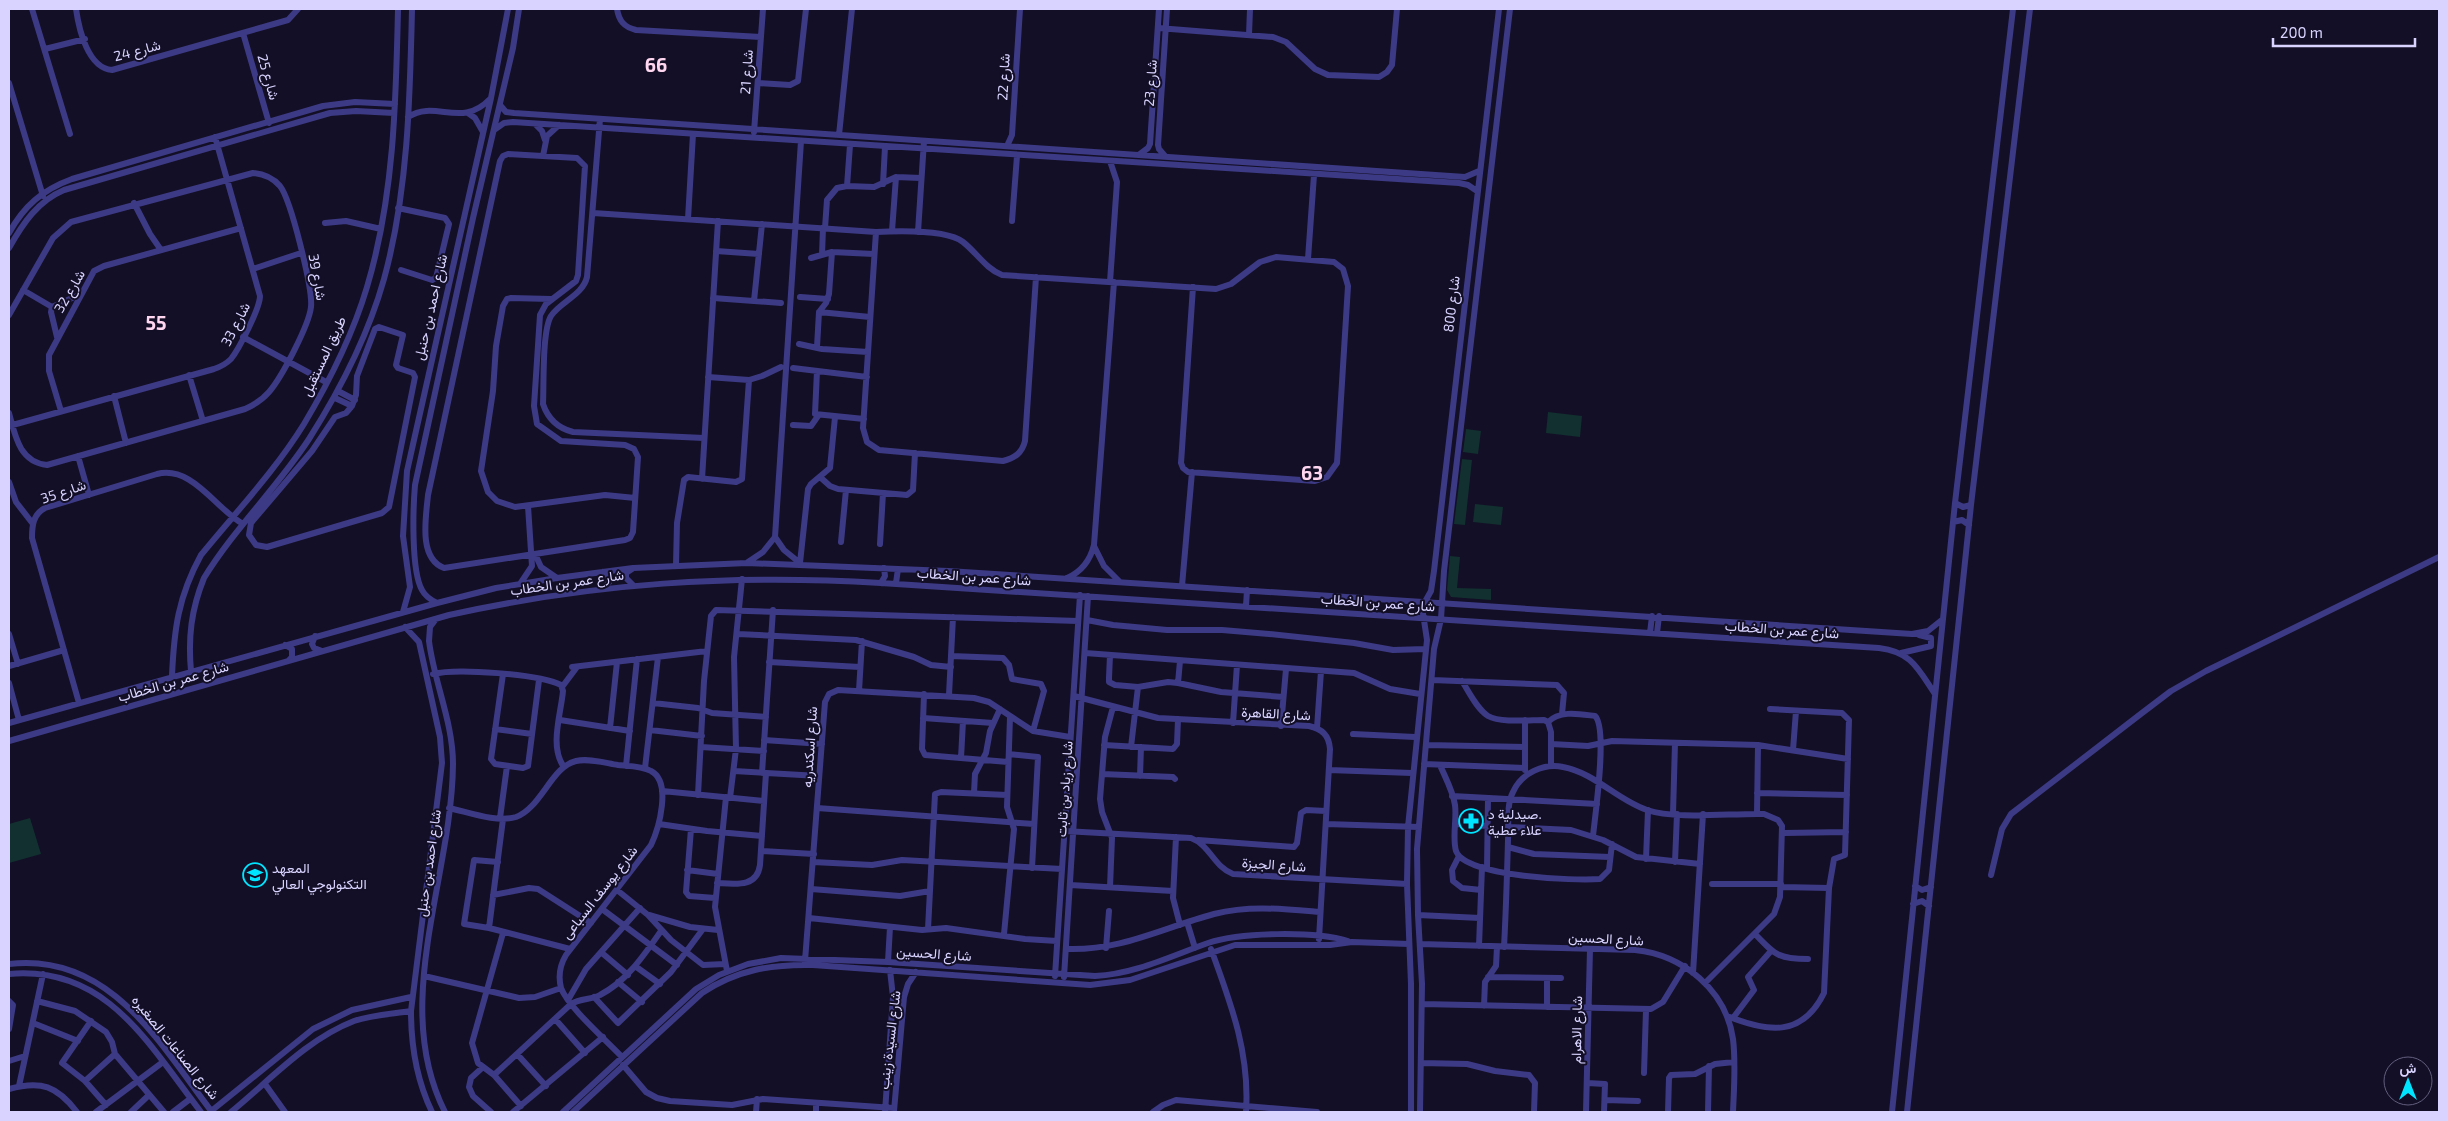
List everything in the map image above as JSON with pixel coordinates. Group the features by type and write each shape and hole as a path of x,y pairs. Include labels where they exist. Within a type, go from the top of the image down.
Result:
{"street":[{"path":"32,9 70,134"},
{"name":"شارع 24","path":"76,9 93,61 102,68 112,70 288,20 298,9"},
{"name":"طريق المستقبل","path":"172,676 174,629 187,582 201,555 269,472 303,426 326,384 365,295 382,229 388,180 395,104 398,9"},
{"name":"طريق المستقبل","path":"191,671 190,627 197,594 211,566 302,449 335,398 379,297 392,247 402,180 409,104 412,9"},
{"name":"شارع احمد بن حنبل","path":"403,612 410,587 403,536 407,471 491,98 508,9"},
{"name":"شارع احمد بن حنبل","path":"437,603 426,595 419,584 413,522 415,485 473,218 513,48 519,9"},
{"path":"618,9 618,16 622,24 636,30 761,37"},
{"name":"شارع 21","path":"754,138 763,9"},
{"path":"758,83 790,85 798,81 806,9"},
{"path":"839,135 852,9"},
{"name":"شارع 22","path":"1007,146 1012,135 1020,9"},
{"name":"شارع 23","path":"1140,154 1150,144 1159,9"},
{"name":"شارع 23","path":"1166,156 1162,154 1158,144 1167,9"},
{"path":"1249,35 1250,9"},
{"path":"1158,28 1273,37 1286,42 1315,69 1328,75 1379,77 1387,72 1392,64 1397,9"},
{"name":"شارع 800","path":"1411,1111 1407,884 1408,827 1426,646 1422,607 1432,587 1467,272 1499,9"},
{"name":"شارع 800","path":"1420,1111 1422,1004 1418,915 1419,828 1424,764 1435,644 1442,619 1442,602 1510,9"},
{"path":"1892,1112 1955,503 2013,9"},
{"path":"1908,1112 1971,506 2030,9"},
{"name":"شارع 25","path":"243,33 271,129"},
{"path":"44,49 85,39"},
{"path":"397,45 412,45"},
{"path":"502,46 513,48"},
{"path":"9,83 45,200"},
{"path":"408,117 420,111 468,113 479,109 491,98"},
{"path":"9,233 19,215 42,193 72,179 268,120 333,104 395,104"},
{"path":"409,104 420,111"},
{"path":"500,105 506,112 514,113 924,141 1465,176 1479,171"},
{"path":"1487,106 1498,107"},
{"path":"9,248 28,217 45,200 64,190 271,129 340,112 394,114"},
{"path":"468,113 475,118 483,132"},
{"path":"513,122 514,113"},
{"path":"600,119 586,281 582,287 553,313 547,325 543,404 556,425 573,432 704,438"},
{"path":"494,130 504,123 513,122 885,148 1464,184 1477,191"},
{"path":"535,124 542,131 545,140"},
{"path":"543,156 545,140 549,133 559,125"},
{"path":"688,219 693,134"},
{"name":"شارع 33","path":"10,425 225,364 233,356 259,308 260,300 242,228 215,137"},
{"path":"918,232 924,141"},
{"path":"747,563 764,552 775,536 801,142"},
{"path":"847,186 850,145"},
{"path":"883,184 885,148"},
{"path":"1046,158 1047,149"},
{"path":"508,154 543,156 576,158 584,162 586,170 578,275 576,281 551,299 540,315 534,406 536,422 541,429 561,441 631,447 638,457 633,532 628,539 533,552 444,568 434,563 428,554 426,522 428,495 501,158 508,154"},
{"path":"1012,221 1017,156"},
{"path":"1065,579 1083,568 1094,545 1117,182 1110,162"},
{"path":"1364,178 1365,170"},
{"name":"شارع 39","path":"9,315 53,238 66,224 134,203 257,173 269,177 279,185 285,196 310,287 311,308 308,320 287,361 273,386 257,402 245,409 47,464 32,461 22,452 10,425 9,413"},
{"path":"1308,259 1314,175"},
{"path":"822,255 824,228 830,196 837,188 847,186 874,187 896,177 922,178"},
{"path":"892,231 896,177"},
{"path":"388,180 402,180"},
{"path":"134,203 150,234 161,250"},
{"path":"398,208 445,218 449,224 436,278 432,280 401,270"},
{"path":"593,213 876,232 918,232 958,238 997,273 1036,277 1216,288 1226,286 1268,258 1334,262 1343,269 1348,280 1335,468 1327,477 1315,481 1185,471 1181,463 1193,287"},
{"path":"464,216 473,218"},
{"path":"325,223 346,221 382,229"},
{"path":"702,479 718,221"},
{"path":"754,300 762,224"},
{"name":"شارع 32","path":"61,411 48,366 50,349 92,274 101,267 242,228"},
{"path":"876,232 864,418 865,437 874,448 1003,461 1009,460 1020,452 1025,441 1036,277"},
{"path":"716,251 759,254"},
{"path":"811,258 832,252 874,254"},
{"path":"818,347 819,312 828,299 832,252"},
{"path":"253,268 301,253"},
{"path":"1467,272 1479,274"},
{"path":"23,290 52,307"},
{"path":"52,307 81,294"},
{"path":"800,297 828,299"},
{"path":"551,299 511,298 506,299 503,306 496,346 481,471 485,486 497,501 515,507 605,495 635,498"},
{"path":"713,298 781,302"},
{"path":"52,307 51,312 57,337"},
{"path":"819,312 870,317"},
{"path":"379,327 402,334 404,337 396,365 398,368 413,373 415,377 389,507 382,513 267,547 256,544 249,535 251,524 312,451 334,417 346,413 353,403 357,376 375,329 379,327"},
{"path":"243,337 326,384"},
{"path":"799,344 868,352"},
{"path":"708,377 749,380 781,367"},
{"path":"793,368 867,377"},
{"path":"816,371 814,412 818,416 864,418"},
{"path":"189,375 203,421"},
{"path":"676,565 677,523 683,482 688,478 739,482 742,478 749,380"},
{"path":"338,391 353,403"},
{"path":"114,396 126,443"},
{"path":"335,398 353,403"},
{"path":"793,425 812,425 818,416"},
{"path":"800,563 808,489 831,466 835,417"},
{"path":"820,477 832,488 907,494 912,492 915,453"},
{"path":"78,456 89,495"},
{"name":"شارع 35","path":"80,703 34,544 32,524 42,510 162,473 172,472 189,479 232,517 244,524"},
{"path":"1182,586 1192,472"},
{"path":"9,482 16,502 32,524"},
{"path":"841,542 846,490"},
{"path":"880,544 883,493"},
{"path":"1955,503 1963,507 1971,506"},
{"path":"520,584 531,569 533,552 528,506"},
{"path":"1953,522 1962,520 1969,525"},
{"path":"775,536 788,554 800,563"},
{"path":"1094,545 1104,566 1120,582"},
{"path":"533,552 541,567 557,578"},
{"path":"1991,875 2002,829 2011,814 2033,795 2171,692 2206,671 2439,557"},
{"name":"شارع عمر بن الخطاب","path":"9,723 437,603 520,584 557,578 633,568 676,565 800,563 1442,602 1912,634 1930,637 1932,644 1928,648 1901,652 1879,648 881,582 742,578 602,588 523,600 437,619 9,741"},
{"path":"633,568 626,575 628,583 633,585"},
{"path":"881,582 885,576 884,568"},
{"path":"896,584 898,569"},
{"path":"600,572 607,574 610,581 609,584 602,588"},
{"path":"617,890 648,914 662,931 703,965 726,968 718,930 715,898 722,833 734,771 736,749 734,669 742,578"},
{"path":"1246,606 1247,590"},
{"name":"شارع زياد بن ثابت","path":"1055,982 1080,596"},
{"name":"شارع زياد بن ثابت","path":"1063,983 1086,653 1088,596"},
{"path":"698,795 707,651 713,612 720,609 740,609 1078,621"},
{"path":"717,883 745,884 754,879 759,870 764,801 764,740 772,610"},
{"path":"1653,633 1655,616"},
{"path":"949,695 953,617"},
{"name":"شارع احمد بن حنبل","path":"437,619 430,627 429,641 452,748 452,777 424,976 422,1032 427,1065 435,1092 444,1112"},
{"name":"شارع عمر بن الخطاب","path":"1912,634 1928,631 1943,619"},
{"path":"1087,620 1113,625 1167,630 1222,630 1269,634 1354,643 1393,650 1435,644"},
{"name":"شارع احمد بن حنبل","path":"405,627 419,642 440,737 442,764 411,997 414,1053 425,1095 432,1112"},
{"path":"9,634 18,664"},
{"path":"738,634 862,641 914,657 931,665 950,667"},
{"path":"315,636 312,644 314,648 322,651"},
{"path":"859,691 862,641"},
{"path":"285,645 289,646 293,653 289,660"},
{"path":"9,666 64,650"},
{"path":"564,767 557,751 562,687 575,667 707,651"},
{"path":"1901,652 1912,660 1935,694"},
{"path":"1086,653 1354,673 1384,687 1420,694"},
{"path":"1110,655 1109,682 1115,685 1138,687 1168,682 1235,694 1284,697"},
{"path":"951,656 1003,658 1009,665 1012,679 1040,684 1044,691 1034,730"},
{"path":"645,768 658,657"},
{"path":"626,766 637,659"},
{"path":"1178,683 1180,661"},
{"path":"610,728 618,662"},
{"path":"769,662 860,667"},
{"path":"1233,723 1236,665"},
{"path":"1281,726 1286,669"},
{"path":"427,676 458,670 503,674 559,684 562,687"},
{"path":"1317,728 1321,671"},
{"path":"503,674 491,762 507,766 524,768 528,766 539,680"},
{"path":"1432,680 1557,685 1564,693 1562,714"},
{"path":"1462,681 1483,711 1490,717 1544,720 1548,722 1551,727 1551,765"},
{"path":"9,684 20,720"},
{"path":"1131,747 1138,687"},
{"name":"شارع اسكندريه","path":"805,962 826,698 838,690 949,695 982,700 1034,730 1070,737"},
{"path":"924,694 923,752 928,755 1008,762"},
{"name":"شارع القاهرة","path":"1074,696 1135,712 1178,719 1317,728 1327,736 1330,742 1329,770 1319,945"},
{"path":"653,702 704,709 712,713 766,717"},
{"path":"1110,887 1111,833 1101,808 1104,745 1113,707"},
{"path":"974,794 975,774 984,760 993,724 1000,709"},
{"path":"1770,709 1842,713 1850,724 1845,855 1834,859 1829,888 1824,993 1819,1004 1801,1021 1777,1029 1764,1028 1730,1017 1754,990 1748,977 1771,951"},
{"path":"1793,750 1796,711"},
{"path":"1548,722 1562,714 1598,718 1601,744 1593,836"},
{"path":"1004,934 1014,829 1007,813 1010,717"},
{"path":"923,718 993,724"},
{"path":"1104,745 1173,749 1176,747 1178,719"},
{"path":"560,720 630,731"},
{"path":"1525,720 1525,776"},
{"path":"961,758 963,721"},
{"path":"495,729 532,734"},
{"path":"650,730 702,736"},
{"path":"1353,734 1416,737"},
{"path":"764,740 822,744"},
{"path":"1551,744 1588,746 1612,742 1758,745 1848,759"},
{"path":"1674,862 1675,743"},
{"path":"1426,745 1525,747"},
{"path":"1757,814 1758,745"},
{"path":"701,747 764,751"},
{"path":"1140,776 1141,747"},
{"path":"1009,754 1038,757 1032,868"},
{"path":"449,808 502,818 518,816 530,808 564,767 582,760 645,768 658,776 662,792 764,801"},
{"path":"1424,764 1525,768"},
{"path":"1440,765 1455,806 1456,850 1464,860 1507,874 1600,879 1609,870 1612,844"},
{"path":"1484,1006 1484,982 1496,966 1501,947 1507,874 1510,800 1513,791 1525,776 1551,765 1575,770 1648,810 1675,814 1757,814 1772,816 1778,820 1784,833 1778,906 1774,914 1756,935 1705,983"},
{"path":"489,928 498,862 507,766"},
{"path":"1329,770 1412,773"},
{"path":"734,771 819,776"},
{"path":"1102,774 1175,779"},
{"name":"شارع يوسف السباعى","path":"622,1057 570,1002 562,988 560,968 570,949 648,851 659,824 662,792"},
{"path":"928,929 933,797 938,792 1007,795"},
{"path":"1757,793 1847,795"},
{"path":"1452,796 1596,804"},
{"path":"1479,946 1481,890 1488,826 1488,798"},
{"path":"817,808 1034,824"},
{"path":"1064,831 1176,837 1294,847 1297,843 1301,813 1306,810 1326,811"},
{"path":"1646,859 1648,810"},
{"path":"1693,973 1703,814"},
{"path":"659,824 722,833 762,836"},
{"path":"1326,824 1419,828"},
{"path":"1455,824 1488,826"},
{"path":"1508,827 1560,828 1593,836 1612,844 1626,853 1646,859 1700,864"},
{"path":"692,829 685,890 687,895 715,898"},
{"path":"1784,833 1846,832"},
{"path":"1176,837 1174,906 1195,948"},
{"name":"شارع الجيزة","path":"1196,839 1203,845 1220,868 1233,874 1407,884"},
{"path":"1508,847 1534,854 1610,857"},
{"path":"761,851 814,854"},
{"path":"1459,856 1452,870 1453,881 1462,888 1481,890"},
{"path":"498,862 474,860 464,924 489,928 570,949"},
{"path":"813,862 872,865 902,860 1062,869"},
{"path":"687,870 718,874"},
{"path":"1712,884 1829,888"},
{"path":"1070,885 1173,891"},
{"path":"1915,886 1922,890 1932,887"},
{"path":"493,895 538,888 591,923"},
{"path":"811,889 900,896 930,890"},
{"path":"1913,904 1922,901 1929,906"},
{"path":"494,1075 555,1019 570,1002 586,969 640,908"},
{"path":"1066,948 1106,948 1184,924 1242,909 1272,908 1320,912"},
{"path":"602,909 677,965"},
{"path":"423,912 433,913"},
{"path":"1106,948 1110,912"},
{"path":"648,914 718,930"},
{"path":"1418,915 1480,918"},
{"path":"809,918 890,927 946,928 1004,934 1025,939 1057,941"},
{"path":"888,962 890,927"},
{"path":"594,997 618,1023 642,1002 677,965 703,928"},
{"path":"570,1002 602,994 618,982 635,966 662,931"},
{"path":"504,933 472,1043 475,1056 483,1067 494,1075 521,1106"},
{"path":"1756,935 1771,951 1783,958 1808,958"},
{"name":"شارع الحسين","path":"563,1112 622,1057 688,1000 713,985 738,974 805,962 888,962 1095,976 1124,973 1209,943 1249,936 1319,936 1352,942"},
{"name":"شارع الحسين","path":"577,1111 708,981 726,968 764,960 1063,983 1103,984 1130,980 1212,951 1246,944 1319,945 1352,942 1409,944"},
{"path":"1209,943 1244,1051 1248,1088 1246,1109"},
{"name":"شارع الحسين","path":"1420,944 1647,952 1668,957 1685,966 1705,983 1730,1017 1734,1062 1733,1112"},
{"name":"شارع الاهرام","path":"1586,1112 1590,949"},
{"path":"602,953 628,974"},
{"name":"شارع الصناعات الصغيره","path":"9,964 28,963 60,968 98,983 116,994 140,1019 212,1112"},
{"path":"635,966 660,984"},
{"path":"1422,1004 1646,1010 1656,1008 1663,1002 1685,966"},
{"name":"شارع السيدة زينب","path":"885,1110 893,997 890,970"},
{"name":"شارع السيدة زينب","path":"894,1110 904,997 908,984 916,972"},
{"name":"شارع الصناعات الصغيره","path":"9,974 43,974 76,982 111,1002 126,1016 201,1112"},
{"path":"19,1086 43,974"},
{"path":"424,976 514,997 528,998 562,988"},
{"path":"1488,977 1561,978"},
{"path":"1547,1007 1548,978"},
{"path":"618,982 642,1002"},
{"path":"212,1112 313,1029 352,1010 411,997"},
{"path":"37,1001 75,1011 92,1021 108,1035 116,1054 164,1112"},
{"path":"9,1002 13,1005 9,1029"},
{"path":"1644,1073 1646,1010"},
{"path":"231,1112 320,1038 337,1028 375,1016 411,1011"},
{"path":"555,1019 585,1052"},
{"path":"92,1021 62,1062 85,1081 106,1105"},
{"path":"33,1023 78,1041"},
{"path":"513,1112 603,1037"},
{"path":"85,1081 116,1054"},
{"path":"517,1054 546,1086"},
{"path":"9,1061 26,1056"},
{"path":"96,1112 163,1062"},
{"path":"1668,1112 1669,1076 1694,1074 1718,1063 1734,1062"},
{"path":"1421,1063 1467,1064 1495,1071 1529,1075 1535,1083 1534,1112"},
{"path":"623,1065 646,1092 657,1098 732,1105 757,1099 894,1110"},
{"path":"1708,1112 1709,1066"},
{"path":"483,1067 471,1078 468,1087 473,1096 491,1112"},
{"path":"1587,1083 1605,1084 1604,1112"},
{"path":"265,1084 285,1112"},
{"path":"9,1089 19,1086 37,1085 57,1091 78,1112"},
{"path":"425,1095 435,1092"},
{"path":"131,1112 149,1095"},
{"path":"173,1112 190,1099"},
{"path":"756,1112 757,1099"},
{"path":"1153,1112 1163,1104 1176,1100 1236,1109 1317,1112"},
{"path":"1604,1100 1638,1100"},
{"path":"816,1103 816,1112"},
{"path":"1411,1111 1420,1111"}],"green space":[{"path":"1548,412 1582,416 1580,437 1546,433"},
{"path":"1466,429 1481,431 1478,454 1463,452"},
{"path":"1462,459 1472,460 1465,525 1454,524"},
{"path":"1475,504 1503,507 1501,525 1473,522"},
{"path":"1450,556 1460,557 1457,588 1491,589 1491,600 1451,597 1447,590"},
{"path":"30,818 41,854 9,863 9,824"}],"place":[{"name":"صيدلية د. علاء عطية","path":"1471,821"},
{"name":"المعهد التكنولوجي العالي","path":"255,875"}],"district":[{"name":"66","path":"656,64"},
{"name":"55","path":"156,322"},
{"name":"63","path":"1312,472"}]}
